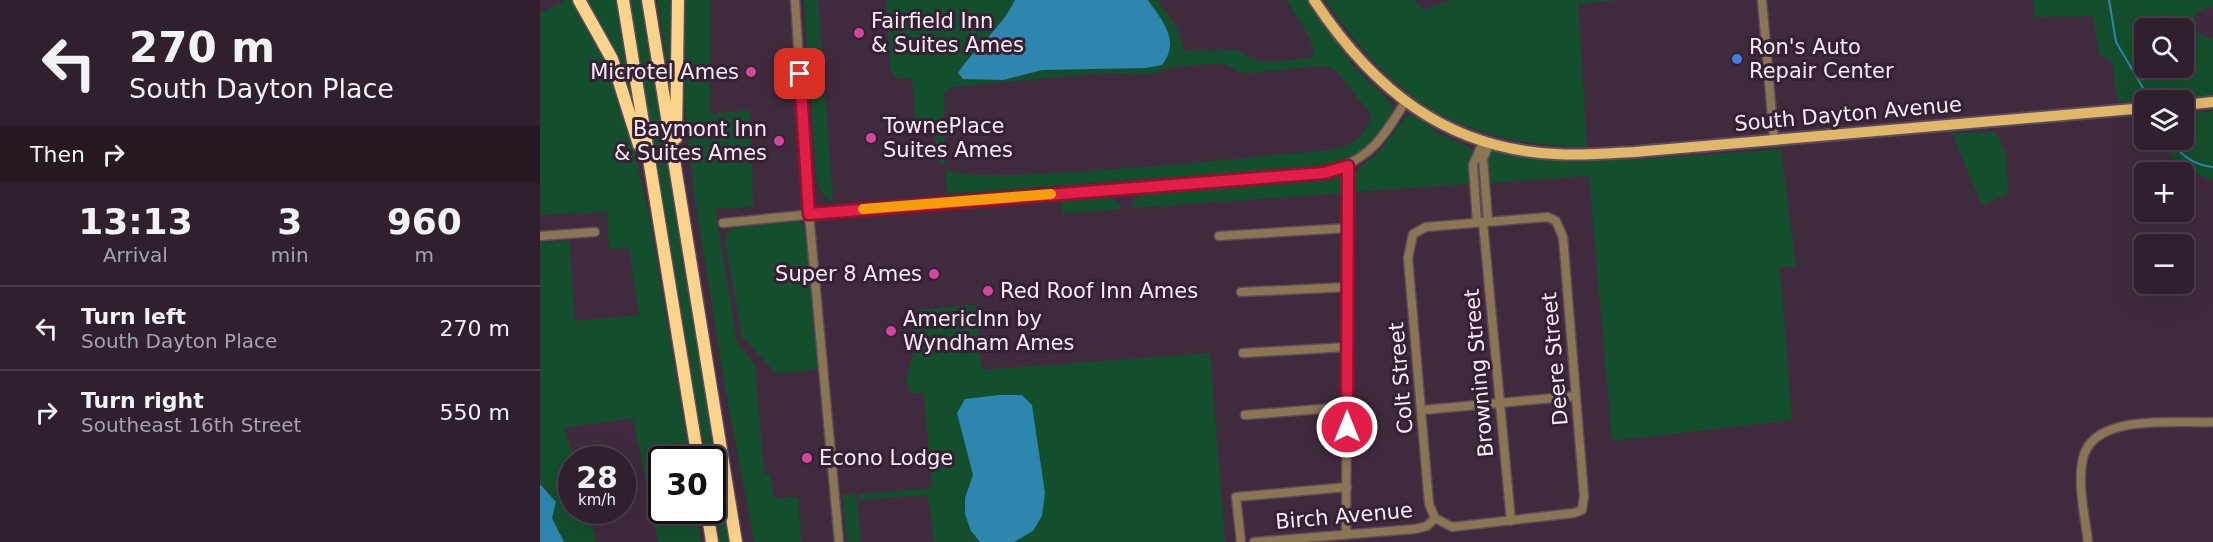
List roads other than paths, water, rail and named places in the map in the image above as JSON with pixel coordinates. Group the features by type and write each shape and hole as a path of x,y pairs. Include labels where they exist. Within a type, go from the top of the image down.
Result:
{"highway":[{"path":"579,0 599,33 623,86 663,248"},
{"path":"623,0 696,446"},
{"path":"648,0 736,542"},
{"path":"674,154 678,119 675,56 678,0"},
{"path":"718,425 744,542"},
{"path":"706,524 707,542"},
{"path":"708,524 712,542"}],"main road":[{"name":"South Dayton Avenue","path":"1314,0 1357,58 1405,102 1453,128 1487,141 1554,154 1634,152 2134,109"},
{"path":"2194,104 2213,102"}],"street":[{"path":"795,0 809,214 839,542"},
{"path":"1762,0 1774,140"},
{"path":"723,223 809,214 1324,173 1348,166 1365,154 1383,135 1405,102"},
{"name":"Browning Street","path":"1487,141 1483,159 1483,222 1511,521"},
{"path":"1347,535 1348,166"},
{"name":"Deere Street","path":"1483,222 1548,216 1556,221 1563,237 1584,496 1582,510 1511,521"},
{"name":"Colt Street","path":"1435,518 1428,504 1408,258 1413,234 1426,226 1483,222"},
{"path":"1219,236 1348,228"},
{"path":"540,236 595,232"},
{"path":"1241,292 1347,287"},
{"path":"1243,353 1347,347"},
{"path":"1422,410 1575,396"},
{"path":"1245,415 1347,407"},
{"path":"2088,542 2082,487 2083,459 2086,450 2106,430 2139,423 2213,422"},
{"path":"1241,542 1236,497 1347,488"},
{"path":"1435,518 1452,527 1511,521"},
{"name":"Birch Avenue","path":"1254,542 1415,530 1427,526 1435,518"}],"water":[{"path":"1015,0 1148,0 1164,23 1170,39 1167,56 1162,65 1146,68 1042,70 1003,80 963,79 958,73 996,29"},
{"path":"1022,395 1032,405 1045,493 1042,516 1033,531 1014,542 980,542 971,531 965,514 965,498 973,475 957,413 965,399"},
{"path":"540,484 556,502 552,518 564,542 540,542"}],"waterway":[{"path":"2109,0 2116,42 2144,90"},
{"path":"2179,150 2199,164 2213,167"}],"place":[{"name":"Fairfield Inn & Suites Ames","path":"859,33"},
{"name":"Ron's Auto Repair Center","path":"1737,59"},
{"name":"Microtel Ames","path":"751,72"},
{"name":"TownePlace Suites Ames","path":"871,138"},
{"name":"Baymont Inn & Suites Ames","path":"779,141"},
{"name":"Super 8 Ames","path":"934,274"},
{"name":"Red Roof Inn Ames","path":"988,291"},
{"name":"AmericInn by Wyndham Ames","path":"891,331"},
{"name":"Econo Lodge","path":"807,458"}]}
